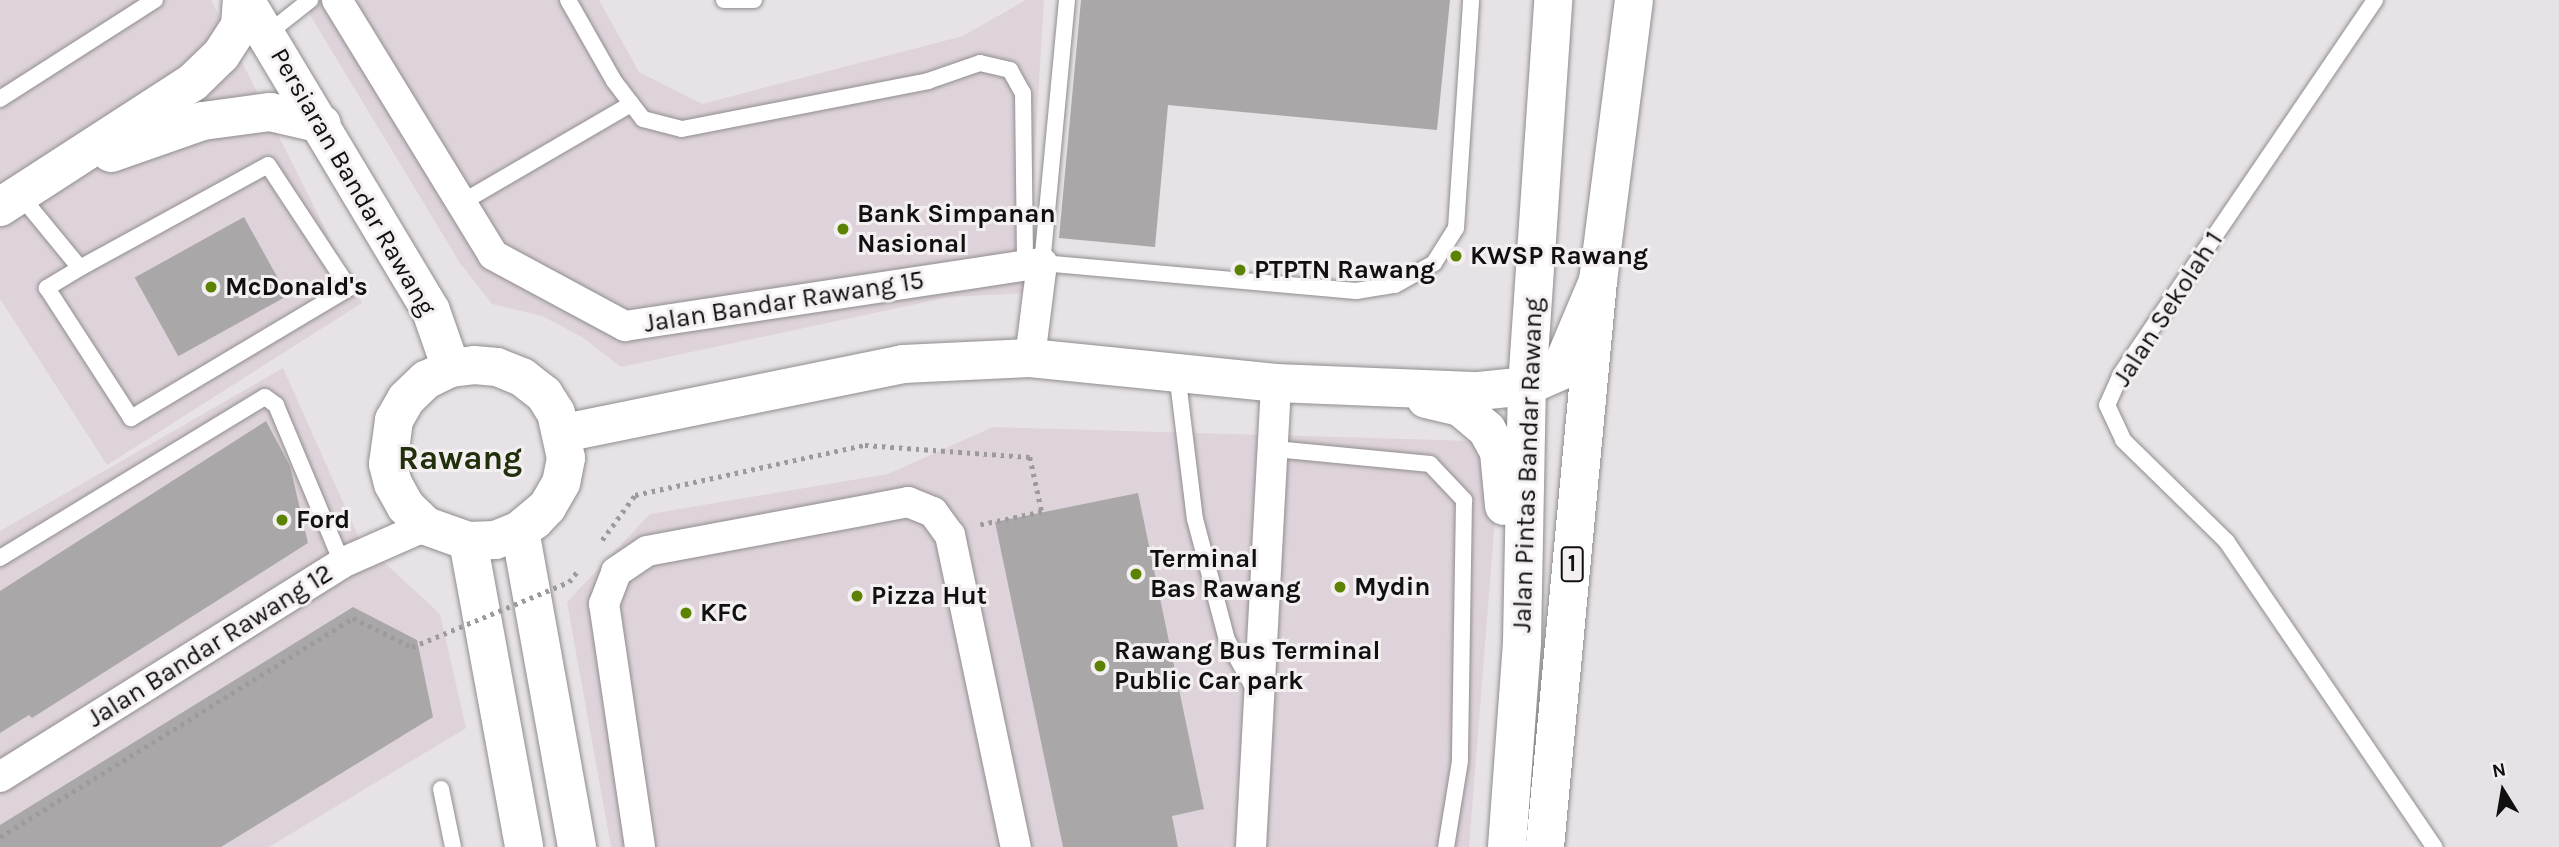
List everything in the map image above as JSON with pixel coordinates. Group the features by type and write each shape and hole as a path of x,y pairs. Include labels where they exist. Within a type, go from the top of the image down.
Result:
{"main road":[{"name":"Persiaran Bandar Rawang","path":"243,0 322,124 431,312 452,368"},
{"path":"10,201 193,82 220,55 240,26 243,0"},
{"name":"Jalan Pintas Bandar Rawang","path":"1507,847 1522,642 1527,386 1553,0"},
{"name":"Jalan Pintas Bandar Rawang","path":"1545,847 1598,281 1634,0"},
{"path":"56,173 203,121 270,112 322,124"},
{"path":"564,433 903,364 1030,358 1276,383 1479,391 1527,386 1560,371 1598,281"},
{"path":"497,367 522,377 544,394 564,433 561,483 534,519 495,540 468,541 426,526 406,508 393,484 388,443 406,399 426,380 452,368 497,367"},
{"path":"1373,388 1460,407 1487,429 1499,452 1504,511 1493,675 1495,847"},
{"path":"534,519 577,847"},
{"path":"468,541 524,847"}],"street":[{"name":"Jalan Bandar Rawang 15","path":"337,0 493,255 625,326 1033,264"},
{"path":"1030,358 1033,264"},
{"path":"1251,847 1275,449 1276,383"},
{"path":"640,847 604,604 616,572 647,551 908,502 933,512 950,535 1016,847"},
{"name":"Jalan Bandar Rawang 12","path":"0,777 342,563 426,526"}],"lane":[{"path":"0,99 155,0"},
{"path":"267,34 310,0"},
{"path":"568,0 631,104 643,119 682,129 929,81 980,63 1010,70 1023,93 1033,264"},
{"path":"724,0 754,0"},
{"path":"1033,264 1067,0"},
{"path":"1033,264 1356,291 1395,285 1434,263 1456,228 1471,0"},
{"name":"Jalan Sekolah 1","path":"2375,0 2121,374 2107,405 2123,440 2227,542 2434,847"},
{"path":"461,203 631,104"},
{"path":"268,165 349,288 131,418 47,288 80,268 268,165"},
{"path":"10,201 80,268"},
{"path":"1177,371 1195,519 1227,640 1260,700"},
{"path":"0,558 265,397 276,405 342,563"},
{"path":"1275,449 1430,464 1464,500 1460,761 1446,847"},
{"path":"441,789 453,847"}],"path":[{"path":"594,550 635,495 865,445 1030,457 1042,512 995,520 950,535"},
{"path":"0,837 354,618 412,647 569,582 586,561"}],"shaded area":[{"path":"0,0 211,0 362,303 107,465 0,299"},
{"path":"301,0 599,0 639,72 702,104 963,36 1026,0 1044,0 1026,293 949,297 621,367 582,337 542,316 492,304 460,263"},
{"path":"283,368 360,540 440,614 466,728 269,847 0,847 0,531"},
{"path":"993,427 1472,441 1488,476 1495,518 1469,847 611,847 567,602 650,514 888,474"}],"building":[{"path":"1081,0 1450,0 1437,130 1168,105 1155,247 1059,238"},
{"name":"McDonald's","path":"244,217 288,296 178,356 135,278"},
{"path":"266,421 290,466 308,543 32,718 29,715 0,733 0,591"},
{"name":"Rawang Bus Terminal Public Car park","path":"1138,493 1204,809 1172,816 1178,847 1063,847 995,522"},
{"path":"353,607 417,640 433,717 221,847 0,847 0,825"}],"place":[{"name":"Bank Simpanan Nasional","path":"843,229"},
{"name":"KWSP Rawang","path":"1456,256"},
{"name":"PTPTN Rawang","path":"1240,270"},
{"name":"McDonald's","path":"211,287"},
{"name":"Ford","path":"282,520"},
{"name":"Terminal Bas Rawang","path":"1136,574"},
{"name":"Mydin","path":"1340,587"},
{"name":"Pizza Hut","path":"857,596"},
{"name":"KFC","path":"686,613"},
{"name":"Rawang Bus Terminal Public Car park","path":"1100,666"}],"district":[{"name":"Rawang","path":"460,459"}]}
